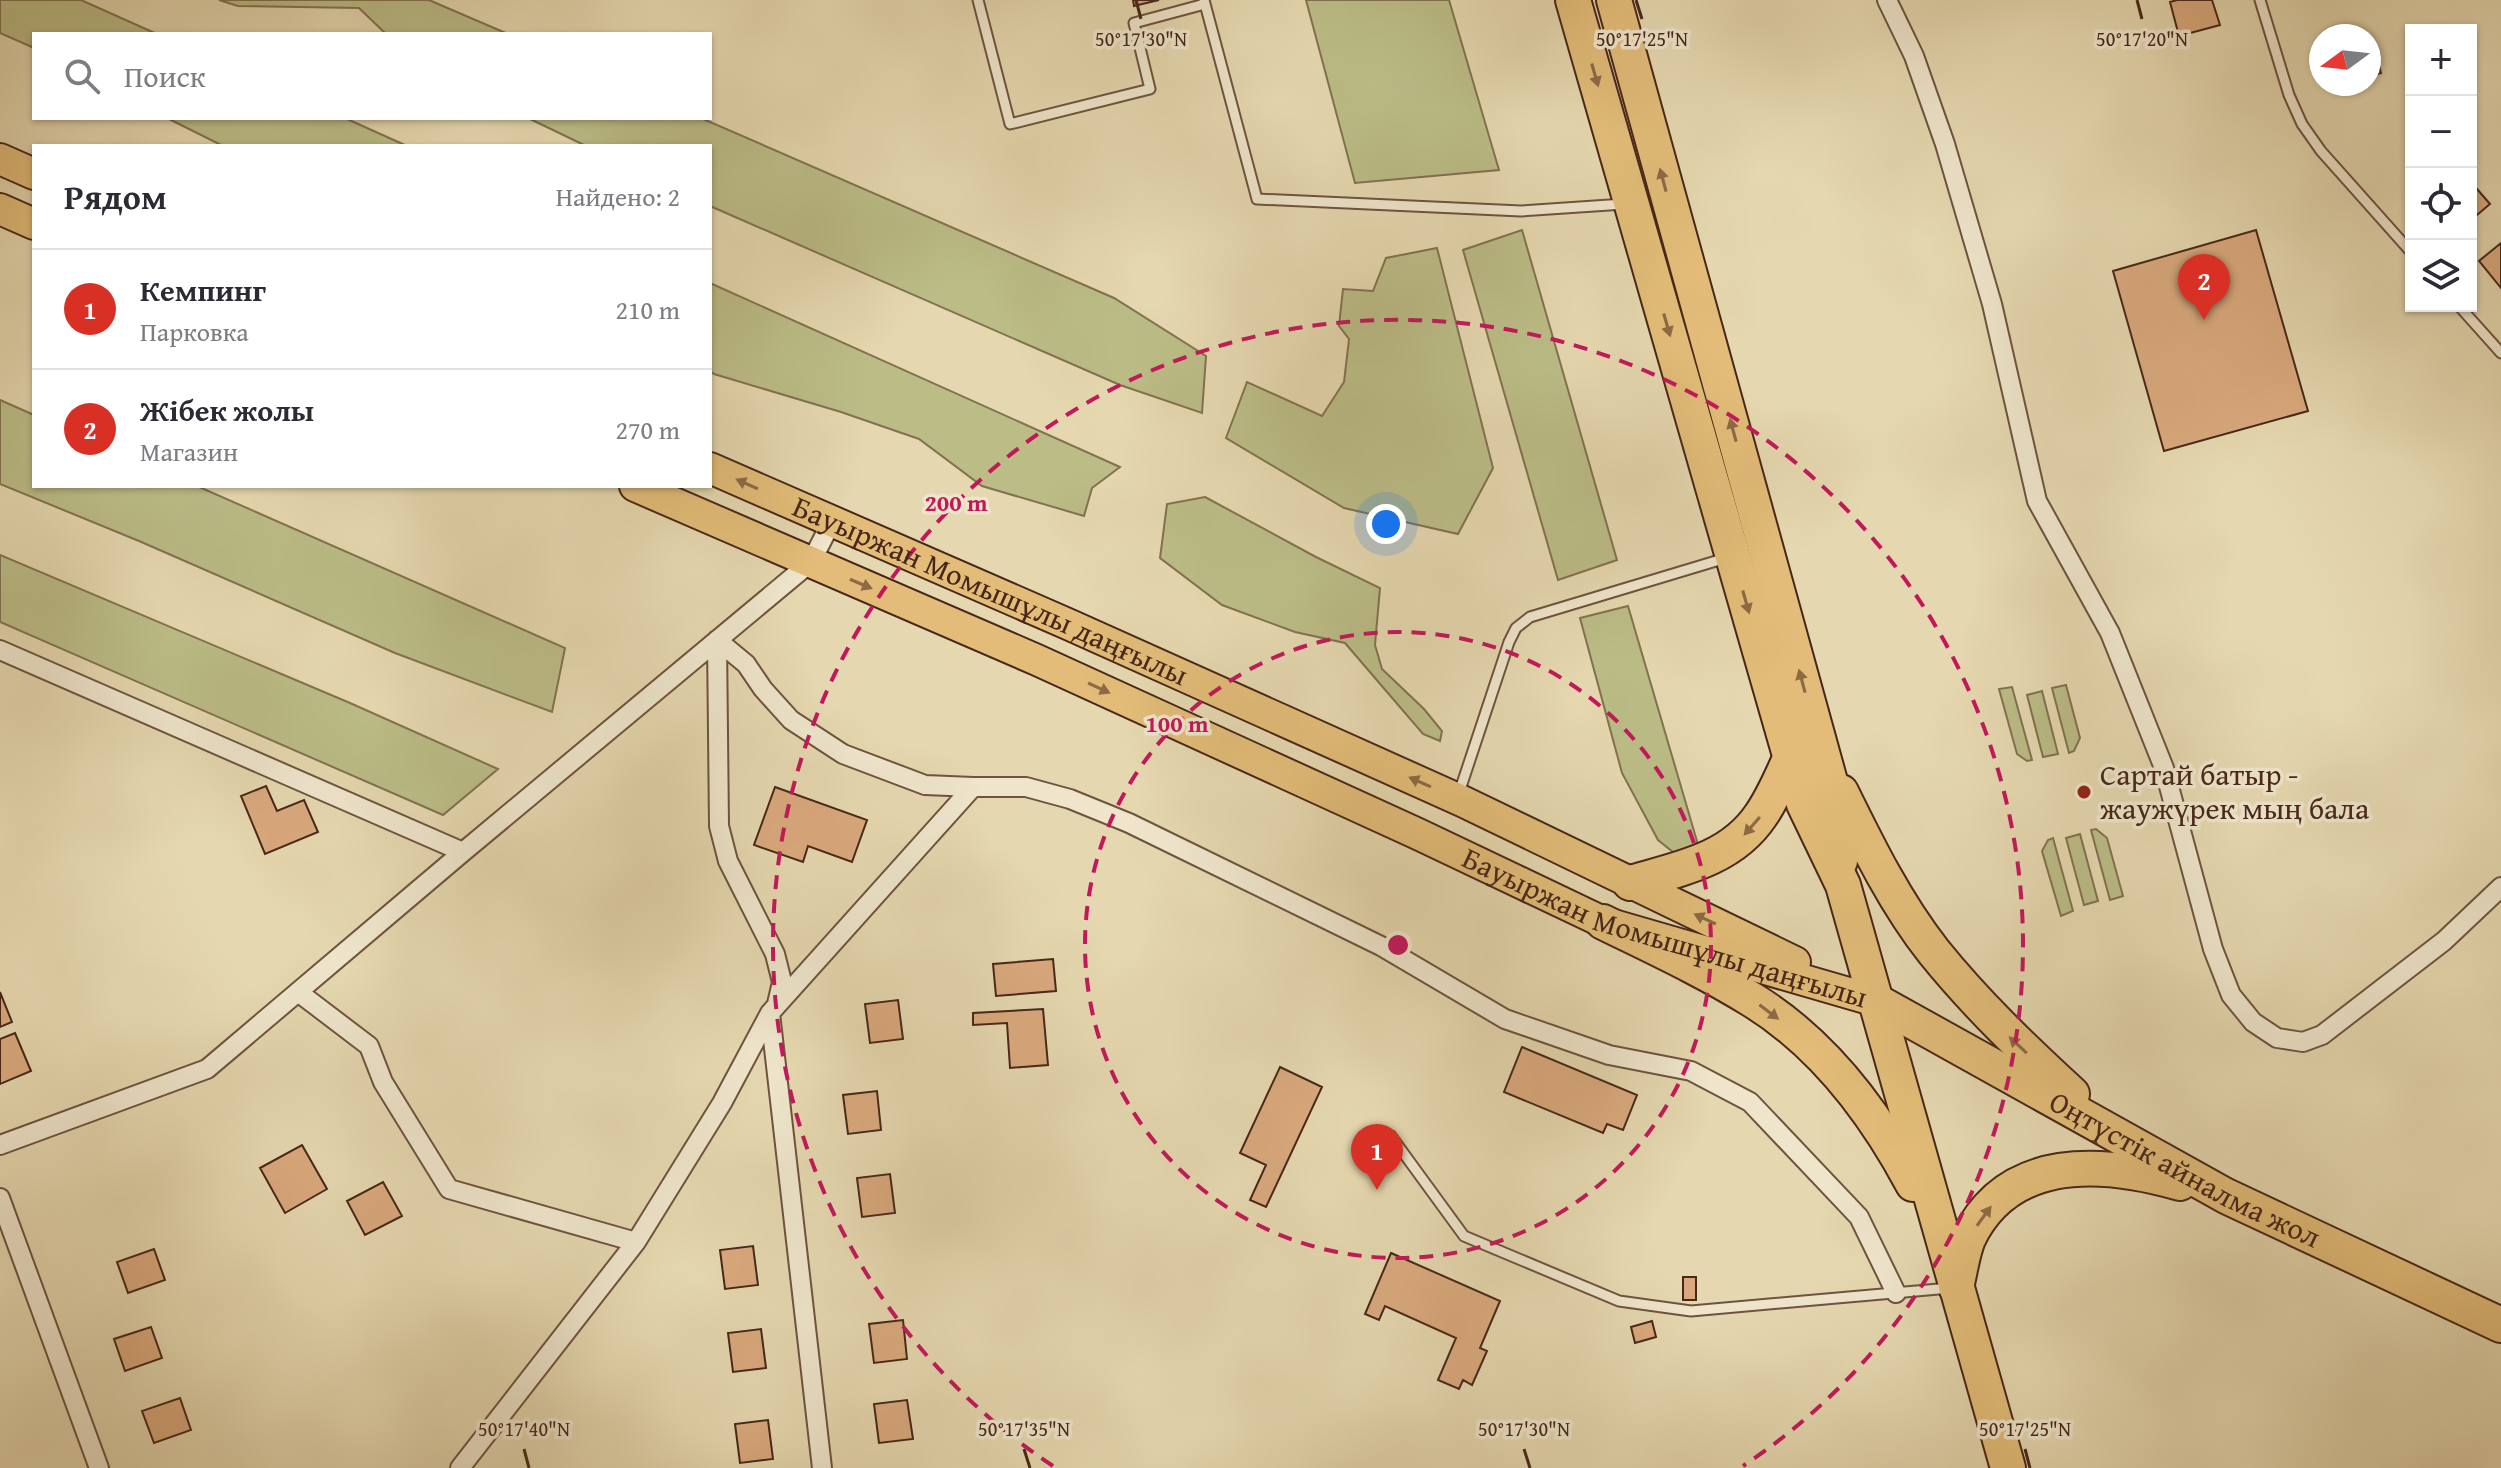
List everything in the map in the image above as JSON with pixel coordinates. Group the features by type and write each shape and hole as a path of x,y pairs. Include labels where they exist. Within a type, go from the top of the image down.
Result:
{"highway":[{"path":"1599,3 1632,204 1733,556 1807,758 1863,838 1932,950 2012,1040 2117,1135"},
{"path":"1599,3 1807,758 1834,796 1843,885 2008,1468"},
{"path":"1630,883 1702,862 1724,852 1760,817 1807,758"},
{"path":"1603,922 1756,1002 1819,1053 1856,1096 1892,1146 1921,1199 1956,1288"},
{"name":"Оңтүстік айналма жол","path":"1876,1001 2226,1196 2501,1325"},
{"path":"1956,1288 1968,1240 1985,1213 2007,1189 2036,1175 2115,1168 2165,1178 2226,1196"}],"main road":[{"path":"0,159 32,173"},
{"path":"0,209 32,223"},
{"name":"Бауыржан Момышұлы даңғылы","path":"712,469 1457,799 1876,1001"},
{"name":"Бауыржан Момышұлы даңғылы","path":"640,488 1093,686 1603,922 1876,1001"}],"street":[{"path":"1887,0 1914,56 1949,159 1992,304 2037,501 2110,633 2164,768 2213,949 2231,995 2253,1022 2277,1038 2303,1042 2322,1035 2444,941 2501,887"},
{"path":"0,1145 207,1069 811,562 832,521"},
{"path":"717,640 746,664 763,689 791,720 843,754 925,785 1026,787 1070,799 1129,823 1381,946 1505,1019 1609,1055 1691,1071 1750,1102 1859,1217 1896,1293"},
{"path":"460,1468 636,1242 722,1103 773,1009 782,982 775,954 728,861 719,826 717,640"},
{"path":"0,650 463,852"},
{"path":"822,1468 773,1009 973,787"},
{"path":"298,992 369,1046 383,1082 449,1189 636,1242"},
{"path":"0,1198 99,1468"}],"lane":[{"path":"978,0 1010,124 1150,89 1134,23 1204,2 1257,199 1521,211 1632,204"},
{"path":"2260,0 2289,95 2302,124 2321,151 2405,245"},
{"path":"2464,312 2501,353"},
{"path":"1457,799 1516,628 1530,617 1733,556"},
{"path":"1391,1136 1464,1236 1619,1301 1691,1311 1956,1288"}],"green space":[{"path":"0,0 81,0 153,32 32,32 32,47 0,33"},
{"path":"219,0 429,0 503,32 384,32 359,8 238,6"},
{"path":"1306,0 1449,0 1499,170 1355,183"},
{"path":"171,120 349,120 403,144 219,144"},
{"path":"532,120 706,120 1114,298 1206,356 1202,413 1120,385 712,207 712,144 582,144"},
{"path":"1522,230 1617,560 1558,580 1463,250"},
{"path":"1437,248 1493,468 1458,534 1344,508 1226,438 1247,382 1322,416 1344,382 1349,339 1339,326 1343,289 1373,291 1386,258"},
{"path":"712,284 1120,467 1092,488 1084,516 982,486 919,439 714,374"},
{"path":"0,400 32,414 32,488 202,488 565,648 552,712 395,653 0,484"},
{"path":"1205,497 1380,588 1375,645 1382,669 1442,731 1440,741 1423,734 1345,643 1295,632 1222,605 1160,558 1167,504"},
{"path":"0,555 498,769 443,815 0,622"},
{"path":"1628,606 1699,848 1688,864 1658,840 1622,773 1580,618"},
{"path":"2066,685 2080,738 2074,751 2069,753 2052,688"},
{"path":"2012,687 2032,760 2027,761 2017,754 1999,689"},
{"path":"2042,691 2058,754 2043,757 2027,695"},
{"path":"2096,829 2107,838 2123,896 2110,900 2091,830"},
{"path":"2080,834 2098,901 2084,905 2066,838"},
{"path":"2053,838 2073,911 2061,916 2042,851 2048,840"}],"building":[{"path":"1133,0 1159,0 1134,6"},
{"path":"2212,0 2220,25 2179,36 2170,2"},
{"path":"2477,189 2490,204 2477,215"},
{"path":"2256,230 2308,411 2164,451 2113,271"},
{"path":"2501,243 2501,288 2479,261"},
{"path":"266,786 277,811 304,800 318,832 265,854 241,796"},
{"path":"775,787 867,820 852,862 808,846 803,862 754,845"},
{"path":"1053,959 1056,991 996,996 993,964"},
{"path":"0,992 12,1022 0,1027"},
{"path":"898,1000 903,1039 870,1043 865,1004"},
{"path":"1043,1009 1048,1065 1010,1068 1007,1023 973,1025 973,1013"},
{"path":"15,1033 31,1071 0,1084 0,1039"},
{"path":"1522,1047 1637,1095 1623,1130 1607,1124 1603,1133 1504,1092"},
{"path":"1280,1067 1322,1087 1266,1207 1250,1200 1266,1165 1240,1153"},
{"path":"877,1091 881,1130 848,1134 843,1095"},
{"path":"302,1145 327,1189 285,1213 260,1168"},
{"path":"890,1174 895,1213 862,1217 857,1178"},
{"path":"383,1182 402,1216 365,1235 347,1201"},
{"path":"753,1246 758,1285 725,1289 720,1250"},
{"path":"154,1249 165,1280 128,1293 117,1262"},
{"path":"1391,1253 1500,1301 1480,1348 1487,1351 1472,1385 1463,1380 1459,1389 1438,1380 1456,1338 1385,1306 1379,1320 1365,1314"},
{"path":"1683,1277 1696,1277 1696,1300 1683,1300"},
{"path":"903,1320 907,1359 874,1363 869,1324"},
{"path":"1652,1321 1656,1337 1635,1343 1631,1327"},
{"path":"151,1327 162,1358 125,1371 114,1339"},
{"path":"761,1329 766,1368 733,1372 728,1333"},
{"path":"180,1398 191,1430 154,1443 142,1411"},
{"path":"907,1400 913,1439 879,1443 874,1404"},
{"path":"768,1420 773,1459 740,1463 735,1424"}],"place":[{"name":"Жібек жолы","path":"2204,320"},
{"name":"Сартай батыр - жаужүрек мың бала","path":"2084,792"},
{"name":"Кемпинг","path":"1377,1190"}]}
